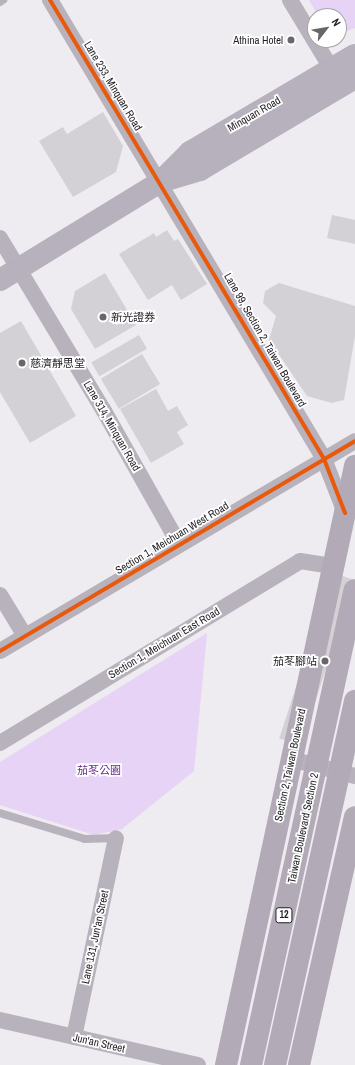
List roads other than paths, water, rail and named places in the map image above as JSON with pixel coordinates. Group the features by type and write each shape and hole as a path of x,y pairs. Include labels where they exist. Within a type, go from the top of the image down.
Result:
{"main road":[{"name":"Minquan Road","path":"9,274 160,182 190,152 355,54"},
{"name":"Minquan Road","path":"160,182 200,170 355,78"},
{"name":"Section 2, Taiwan Boulevard","path":"226,1065 332,566 355,466"},
{"name":"Taiwan Boulevard Section 2","path":"251,1065 355,590"},
{"name":"12","path":"275,1065 348,774 355,701"},
{"path":"299,1065 355,817"}],"street":[{"name":"Lane 233, Minquan Road","path":"50,0 160,182"},
{"path":"290,0 331,68"},
{"name":"Lane 99, Section 2, Taiwan Boulevard","path":"160,182 324,459 345,513"},
{"name":"Lane 314, Minquan Road","path":"0,238 9,274 104,411 179,544"},
{"name":"Section 1, Meichuan West Road","path":"0,651 355,441"},
{"name":"Section 1, Meichuan East Road","path":"0,743 300,561 332,566"},
{"path":"0,595 25,636"},
{"path":"291,759 348,774"},
{"name":"Lane 131, Jun'an Street","path":"74,1037 116,838"},
{"name":"Jun'an Street","path":"0,1020 198,1065"}],"lane":[{"path":"0,813 85,839 116,838"}],"place":[{"name":"Athina Hotel","path":"291,40"},
{"name":"新光證券","path":"103,317"},
{"name":"慈濟靜思堂","path":"22,363"},
{"name":"茄苳腳站","path":"325,661"}],"park label":[{"name":"茄苳公園","path":"99,770"}]}
